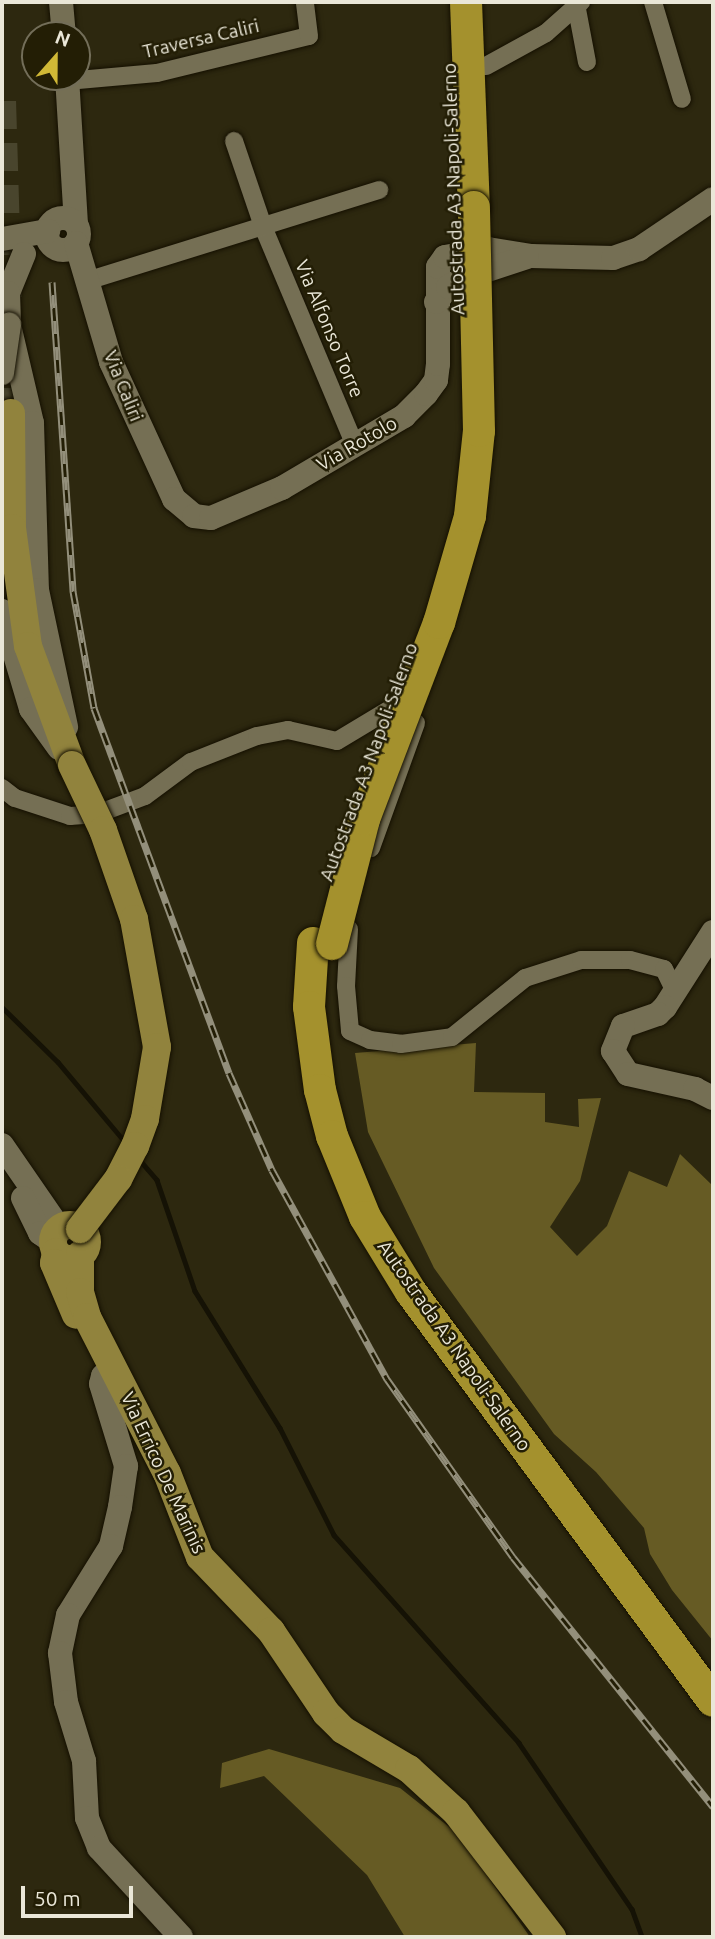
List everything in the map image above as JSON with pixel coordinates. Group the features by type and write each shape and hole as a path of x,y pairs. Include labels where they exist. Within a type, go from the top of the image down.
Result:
{"highway":[{"name":"Autostrada A3 Napoli-Salerno","path":"446,2 464,207 479,431 470,516 439,623 357,842 323,944 309,1007 320,1090 332,1136 365,1217 411,1292 713,1701"},
{"name":"Autostrada A3 Napoli-Salerno","path":"464,207 466,2"},
{"name":"Autostrada A3 Napoli-Salerno","path":"323,944 339,1085 362,1163 379,1201 421,1270 713,1666"}],"main road":[{"path":"10,412 12,528 28,646 72,765 103,830 134,919 157,1047 145,1119 135,1146 118,1179 66,1242"},
{"name":"Via Errico De Marinis","path":"66,1242 80,1292 167,1473 200,1557 271,1631 334,1722 409,1769 456,1812 552,1937"}],"street":[{"path":"61,2 63,21"},
{"name":"Traversa Caliri","path":"91,77 156,73 309,36 305,2"},
{"path":"653,2 682,99"},
{"path":"579,3 587,62"},
{"path":"486,66 546,33 579,3"},
{"name":"Via Caliri","path":"67,91 64,236 90,280 111,362 174,499 194,516"},
{"path":"234,141 264,229"},
{"path":"90,280 264,229 379,190"},
{"name":"Via Rotolo","path":"194,516 211,518 282,488 404,416 436,380 436,302 448,286 531,256 612,258 639,249 713,199"},
{"name":"Via Alfonso Torre","path":"264,229 355,445"},
{"path":"2,239 64,236"},
{"path":"64,236 13,256 5,287 9,325 32,423 37,590 72,765"},
{"path":"2,373 9,325"},
{"path":"2,611 32,709 72,765"},
{"path":"2,788 15,798 71,816 97,814 145,796 191,762 257,736 288,730 337,741 349,737 427,686 370,849 345,945 350,1031 370,1040 401,1044 452,1037 525,978 581,960 630,960 664,968 675,992"},
{"path":"712,1095 628,1074 613,1051 623,1026 658,1014 713,932"},
{"path":"2,1145 66,1242"},
{"path":"2,1161 40,1233 66,1242"},
{"path":"111,1361 101,1384 126,1466 120,1507 111,1546 68,1615 60,1653 66,1702 84,1761 87,1818 99,1848 181,1937"}],"shaded area":[{"path":"476,1043 474,1092 545,1093 545,1122 579,1127 578,1099 601,1098 580,1181 550,1227 577,1256 607,1226 629,1171 667,1187 680,1154 713,1186 713,1641 672,1590 650,1554 644,1528 596,1472 554,1434 434,1268 368,1132 355,1053"},
{"path":"269,1749 400,1788 458,1834 530,1937 405,1937 367,1875 264,1776 220,1788 222,1763"}],"waterway":[{"path":"2,1007 58,1062 126,1143"},
{"path":"138,1158 157,1180 195,1291 280,1428 334,1535 519,1743 632,1909 642,1937"}],"tunnel":[{"path":"2,101 8,298"},
{"path":"9,346 11,413"}],"railway":[{"path":"52,282 73,591 94,708 229,1073 272,1170 387,1379 513,1557 713,1807"}]}
